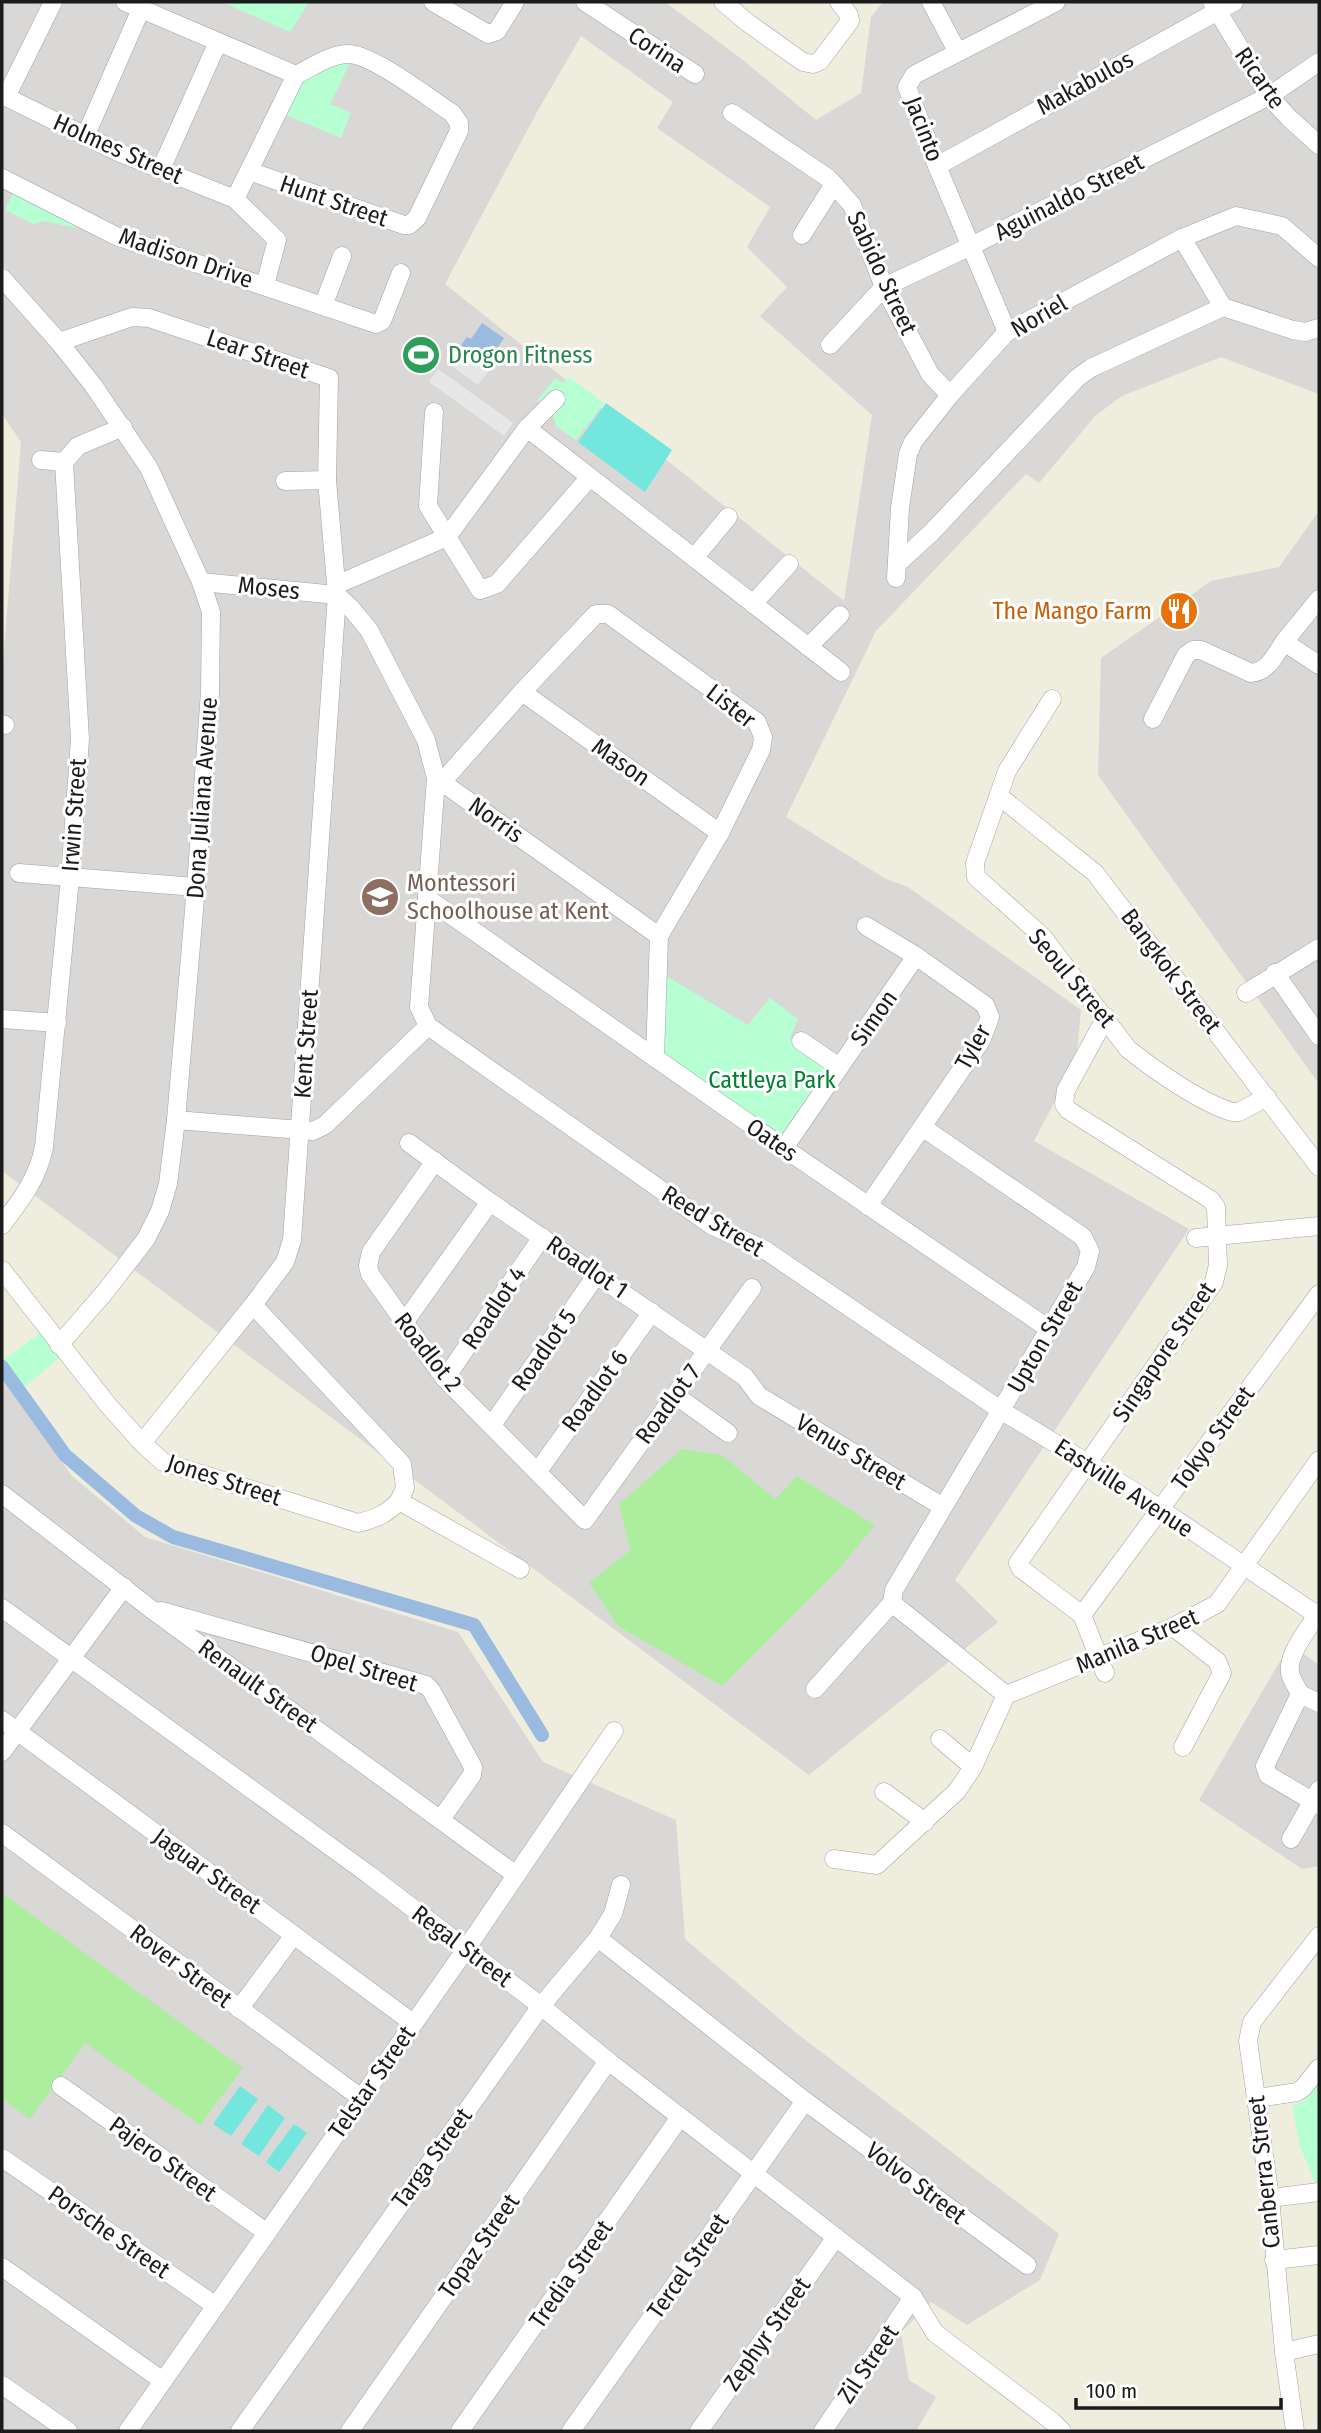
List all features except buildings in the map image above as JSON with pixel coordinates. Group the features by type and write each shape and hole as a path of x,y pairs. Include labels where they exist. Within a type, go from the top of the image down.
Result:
{"street":[{"path":"4,96 53,2"},
{"path":"433,2 488,34 497,31 516,2"},
{"name":"Corina","path":"585,2 695,74"},
{"path":"723,2 803,62 813,64 820,61 850,21 849,15 839,2"},
{"path":"931,2 957,51"},
{"name":"Jacinto","path":"1007,332 937,166 908,87 915,75 1028,8 1056,2"},
{"name":"Makabulos","path":"937,166 1214,6 1234,2"},
{"path":"85,137 133,5 296,75 235,199 277,240 265,285"},
{"name":"Ricarte","path":"1214,6 1269,96 1319,145"},
{"path":"160,169 218,42"},
{"name":"Hunt Street","path":"249,171 409,225 417,218 459,131 452,113 366,57 349,53 333,57 296,75"},
{"name":"Aguinaldo Street","path":"830,345 884,287 1269,96 1319,62"},
{"name":"Holmes Street","path":"4,96 85,137 235,199"},
{"name":"Sabido Street","path":"732,113 834,184 852,205 884,287 930,374 950,395"},
{"name":"Madison Drive","path":"2,178 116,236 376,324 382,321 401,273"},
{"path":"802,235 834,184"},
{"name":"Noriel","path":"1223,307 1091,368 1077,378 897,571 900,508 908,454 913,442 950,395 1007,332 1182,238 1236,216 1282,226 1319,258"},
{"path":"1182,238 1223,307 1293,330 1305,332 1319,328"},
{"path":"323,306 342,256"},
{"name":"Dona Juliana Avenue","path":"2,278 59,342 122,427 155,480 201,582 211,612 212,637 196,887 168,1184 160,1211 146,1239 60,1345"},
{"name":"Lear Street","path":"59,342 132,317 149,318 329,377 327,480 337,590"},
{"path":"176,1120 313,1131 326,1125 428,1026 419,1007 439,780 426,740 369,630 337,590 447,537 527,428 556,398"},
{"path":"434,412 428,506 480,590 498,584 590,477"},
{"path":"41,460 64,462 78,446 122,427"},
{"path":"527,428 841,672"},
{"name":"Irwin Street","path":"2,1225 29,1188 40,1167 70,878 80,739 64,462"},
{"path":"285,481 327,480"},
{"path":"694,558 728,517"},
{"path":"752,604 789,564"},
{"name":"Moses","path":"201,582 337,590"},
{"name":"Kent Street","path":"142,1443 285,1262 292,1240 337,590"},
{"path":"1153,719 1186,655 1193,650 1201,650 1251,673 1257,673 1264,670 1319,599"},
{"name":"Lister","path":"439,780 596,614 608,614 757,722 761,729 761,750 720,832 659,936 655,1058"},
{"path":"808,647 840,615"},
{"path":"1284,642 1319,665"},
{"name":"Mason","path":"522,692 720,832"},
{"name":"Seoul Street","path":"1052,699 1007,771 975,863 976,877 1042,936 1128,1049 1143,1061 1225,1110 1240,1112 1267,1097"},
{"name":"Norris","path":"439,780 659,936"},
{"name":"Bangkok Street","path":"999,796 1095,873 1319,1167"},
{"path":"19,873 196,887"},
{"name":"Oates","path":"428,899 1049,1329"},
{"name":"Tyler","path":"866,926 916,956 985,1005 990,1017 982,1041 868,1206"},
{"path":"1246,993 1319,948"},
{"name":"Simon","path":"784,1148 916,956"},
{"path":"1275,973 1319,1036"},
{"name":"Singapore Street","path":"1082,1615 1020,1568 1020,1557 1214,1282 1218,1265 1216,1207 1211,1199 1068,1110 1064,1104 1066,1090 1106,1017"},
{"path":"2,1019 57,1023"},
{"name":"Reed Street","path":"428,1026 711,1225 765,1250 1002,1411"},
{"path":"801,1041 839,1068"},
{"name":"Upton Street","path":"815,1689 892,1603 894,1590 1086,1267 1090,1251 1083,1237 922,1127"},
{"name":"Roadlot 1","path":"410,1143 490,1202 745,1377 759,1396"},
{"name":"Roadlot 2","path":"435,1161 371,1252 368,1266 370,1275 445,1379 585,1520"},
{"path":"404,1323 490,1202"},
{"path":"1196,1238 1319,1226"},
{"name":"Roadlot 4","path":"445,1379 542,1237"},
{"name":"Jones Street","path":"2,1270 142,1443 163,1462 358,1523 374,1520 400,1501"},
{"name":"Roadlot 5","path":"492,1426 597,1274"},
{"name":"Roadlot 7","path":"585,1520 752,1288"},
{"name":"Tokyo Street","path":"1082,1615 1319,1294"},
{"path":"253,1305 402,1464 405,1488 400,1501 520,1569"},
{"name":"Roadlot 6","path":"538,1471 652,1312"},
{"path":"675,1395 729,1433"},
{"name":"Venus Street","path":"759,1396 943,1507"},
{"name":"Eastville Avenue","path":"1002,1411 1161,1509 1318,1614"},
{"name":"Manila Street","path":"1006,1695 1102,1665 1217,1604 1319,1460"},
{"name":"Renault Street","path":"2,1494 151,1609 516,1875"},
{"path":"2,1752 124,1587"},
{"path":"834,1859 874,1866 879,1864 925,1822 957,1791 973,1766 1006,1695 892,1603"},
{"name":"Regal Street","path":"2,1608 368,1874 913,2297"},
{"name":"Opel Street","path":"151,1609 426,1685 473,1767 472,1775 441,1819"},
{"path":"1318,1614 1294,1654 1290,1667 1300,1694 1319,1703"},
{"path":"1082,1615 1102,1665"},
{"path":"1173,1627 1217,1661 1222,1673 1183,1747"},
{"path":"1291,1839 1317,1799 1268,1775 1265,1766 1300,1694"},
{"name":"Jaguar Street","path":"2,1720 413,2023"},
{"name":"Telstar Street","path":"128,2431 466,1949 614,1731"},
{"path":"940,1739 973,1766"},
{"path":"884,1792 925,1822"},
{"name":"Rover Street","path":"2,1833 361,2098"},
{"name":"Targa Street","path":"240,2431 541,2006 598,1938 613,1914 621,1885"},
{"path":"239,2010 294,1935"},
{"name":"Canberra Street","path":"1295,2431 1257,2098 1248,2041 1252,2022 1319,1936"},
{"name":"Volvo Street","path":"598,1938 805,2101 1027,2266"},
{"name":"Topaz Street","path":"350,2431 608,2061"},
{"path":"1257,2098 1297,2092 1319,2068"},
{"name":"Pajero Street","path":"61,2086 265,2232"},
{"name":"Tercel Street","path":"571,2431 805,2101"},
{"name":"Tredia Street","path":"460,2431 680,2117"},
{"name":"Porsche Street","path":"2,2158 216,2306"},
{"path":"1269,2198 1319,2192"},
{"name":"Zephyr Street","path":"699,2431 836,2237"},
{"path":"1274,2260 1319,2255"},
{"path":"2,2267 163,2381"},
{"path":"913,2297 935,2333 1062,2431"},
{"name":"Zil Street","path":"822,2431 913,2297"},
{"path":"1284,2351 1319,2344"},
{"path":"2,2385 68,2431"}],"shaded area":[{"path":"2,2 665,2 739,57 816,120 861,93 871,17 883,2 1319,2 1319,394 1221,357 1122,396 1095,416 1039,483 1026,474 876,631 786,817 886,879 908,887 1081,1010 1076,1061 1034,1141 1189,1229 955,1580 998,1622 809,1775 2,1171 2,674 21,442 2,414","holes":["581,36 673,102 657,128 770,207 747,247 787,287 760,316 872,415 844,601 445,284"]},
{"path":"482,323 504,338 487,363 461,345 467,337 471,339"},
{"path":"463,350 490,369 478,385 452,366"},
{"path":"438,369 513,423 504,436 429,382"},
{"path":"606,403 672,450 645,492 578,442"},
{"path":"1319,511 1319,1084 1098,775 1101,658 1211,581 1279,567"},
{"path":"2,1379 72,1476 145,1537 458,1632 543,1762 676,1820 685,1939 795,2032 1059,2234 1040,2280 967,2325 931,2302 901,2332 909,2380 936,2397 916,2431 2,2431"},
{"path":"1290,1644 1319,1665 1319,1866 1302,1869 1199,1800"},
{"path":"240,2086 258,2099 231,2136 213,2124"},
{"path":"268,2105 285,2118 259,2156 241,2144"},
{"path":"294,2124 307,2133 279,2172 266,2162"}],"green space":[{"path":"222,2 309,2 290,32"},
{"path":"350,63 330,104 351,113 341,138 283,114 300,79 334,64"},
{"path":"13,193 80,224 77,228 44,221 33,224 5,210"},
{"path":"569,377 604,403 576,440 556,426 551,410 537,401 555,378 563,383"},
{"name":"Cattleya Park","path":"666,976 748,1025 770,998 798,1019 790,1038 834,1069 783,1142 663,1057"},
{"path":"44,1330 64,1354 22,1389 2,1361"},
{"path":"682,1449 722,1455 775,1499 797,1476 875,1525 838,1570 722,1686 618,1626 589,1583 630,1550 619,1504"},
{"path":"2,1893 243,2068 200,2125 85,2043 30,2119 2,2099"},
{"path":"1319,2081 1319,2175 1316,2185 1300,2146 1292,2106 1305,2100"}],"waterway":[{"path":"2,1367 65,1455 136,1516 173,1537 474,1625 542,1735"}],"place":[{"name":"Drogon Fitness","path":"421,355"},
{"name":"The Mango Farm","path":"1179,611"},
{"name":"Montessori Schoolhouse at Kent","path":"380,897"}]}
